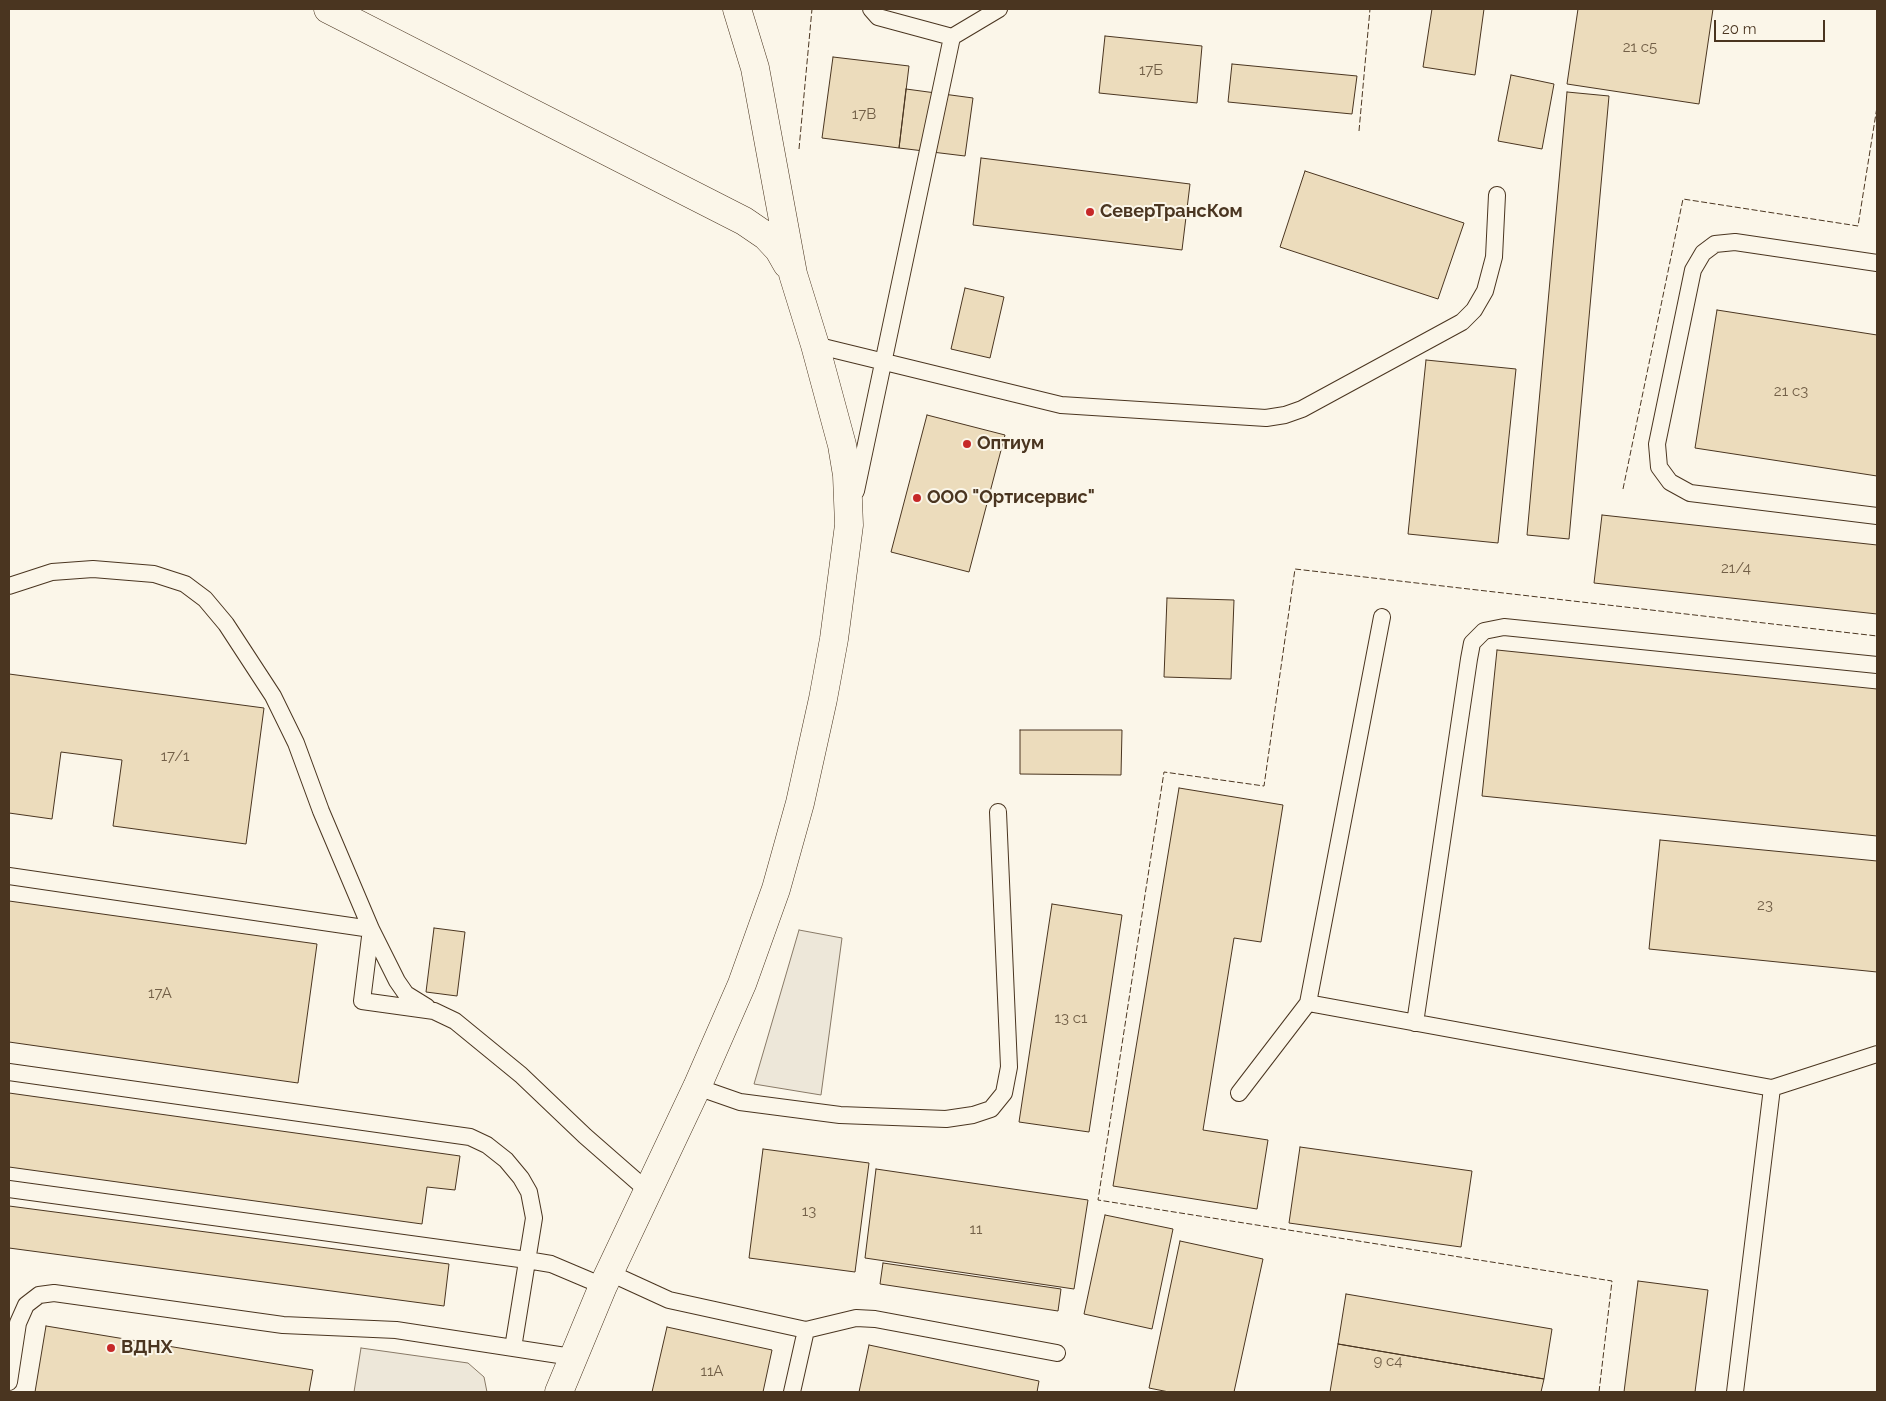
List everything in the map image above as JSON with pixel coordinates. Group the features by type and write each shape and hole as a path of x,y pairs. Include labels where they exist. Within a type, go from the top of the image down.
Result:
{"street":[{"path":"328,9 744,221 766,236 779,250 793,274"},
{"path":"559,1392 572,1357 697,1088 754,950 776,889 800,803 834,639 849,525 842,445 815,345 793,274 755,68 737,9"}],"lane":[{"path":"871,9 878,17 952,37 999,9"},
{"path":"849,525 882,361 952,37"},
{"path":"815,345 1080,408 1266,418 1285,415 1302,409 1462,322 1474,310 1485,291 1494,257 1497,195"},
{"path":"1877,263 1734,242 1716,244 1702,253 1693,270 1657,444 1659,467 1670,482 1690,493 1877,516"},
{"path":"9,586 52,572 93,569 154,574 185,584 204,599 226,624 273,696 296,743 321,811 371,929 396,981 406,994 455,1021 521,1075 585,1136 649,1192"},
{"path":"1239,1093 1308,1004 1382,617"},
{"path":"1415,1023 1472,643 1484,632 1504,627 1877,665"},
{"path":"697,1088 740,1102 840,1115 946,1118 973,1115 991,1109 1004,1093 1009,1067 998,812"},
{"path":"9,876 371,929"},
{"path":"371,929 362,1001 434,1011"},
{"path":"1308,1004 1772,1088 1877,1054"},
{"path":"9,1072 470,1137 487,1145 506,1160 528,1192 534,1218 513,1348"},
{"path":"1735,1392 1772,1088"},
{"path":"9,1189 551,1264 669,1300 806,1330 856,1318 875,1319 1058,1353"},
{"path":"9,1382 18,1323 26,1305 39,1295 54,1293 283,1325 396,1330 572,1357"},
{"path":"792,1392 806,1330"}],"shaded area":[{"path":"799,930 842,938 821,1095 754,1084"},
{"path":"361,1348 468,1363 484,1377 487,1392 354,1392"}],"building":[{"path":"1432,9 1484,9 1475,75 1423,67"},
{"path":"1578,9 1713,9 1699,104 1567,84"},
{"path":"1105,36 1202,46 1197,103 1099,93"},
{"path":"833,57 909,66 899,148 822,138"},
{"path":"1232,64 1357,76 1352,114 1228,102"},
{"path":"1511,75 1554,84 1542,149 1498,141"},
{"path":"906,89 973,98 965,156 899,148"},
{"path":"1567,92 1609,96 1569,539 1527,535"},
{"path":"981,158 1190,184 1182,250 973,225"},
{"path":"1305,171 1464,223 1438,299 1280,247"},
{"path":"965,288 1004,297 990,358 951,349"},
{"path":"1717,310 1877,335 1877,476 1695,448"},
{"path":"1426,360 1516,369 1498,543 1408,534"},
{"path":"927,415 1005,435 969,572 891,552"},
{"path":"1602,515 1877,545 1877,614 1594,583"},
{"path":"1167,598 1234,600 1231,679 1164,677"},
{"path":"1497,650 1877,689 1877,836 1482,796"},
{"path":"9,674 264,708 246,844 113,826 122,760 61,752 52,819 9,813"},
{"path":"1020,730 1122,730 1121,775 1020,774"},
{"path":"1179,788 1283,805 1261,942 1234,938 1203,1130 1268,1140 1257,1209 1113,1186"},
{"path":"1660,840 1877,861 1877,972 1649,949"},
{"path":"9,901 317,944 298,1083 9,1042"},
{"path":"1052,904 1122,915 1089,1132 1019,1122"},
{"path":"434,928 465,932 457,996 426,992"},
{"path":"9,1093 460,1156 455,1190 427,1187 422,1224 9,1167"},
{"path":"1300,1147 1472,1171 1461,1247 1289,1223"},
{"path":"763,1149 869,1163 855,1272 749,1258"},
{"path":"876,1169 1088,1200 1074,1289 865,1258"},
{"path":"9,1206 449,1264 444,1306 9,1248"},
{"path":"1105,1215 1173,1229 1152,1329 1084,1314"},
{"path":"1180,1241 1263,1259 1234,1392 1169,1392 1149,1388"},
{"path":"883,1263 1061,1289 1058,1311 880,1284"},
{"path":"1638,1281 1708,1290 1695,1392 1624,1392"},
{"path":"1346,1294 1552,1329 1544,1379 1338,1344"},
{"name":"ВДНХ","path":"46,1326 313,1370 309,1392 35,1392"},
{"path":"667,1327 772,1350 763,1392 652,1392"},
{"path":"1338,1344 1544,1379 1541,1392 1330,1392"},
{"path":"869,1345 1039,1381 1037,1392 859,1392"}],"fence":[{"path":"799,149 812,9"},
{"path":"1359,131 1370,9"},
{"path":"1623,489 1683,199 1858,226 1877,107"},
{"path":"1599,1392 1612,1281 1098,1200 1164,772 1264,786 1295,569 1877,636"}],"place":[{"name":"СеверТрансКом","path":"1090,212"},
{"name":"Оптиум","path":"967,444"},
{"name":"ООО \"Ортисервис\"","path":"917,498"},
{"name":"ВДНХ","path":"111,1348"}]}
